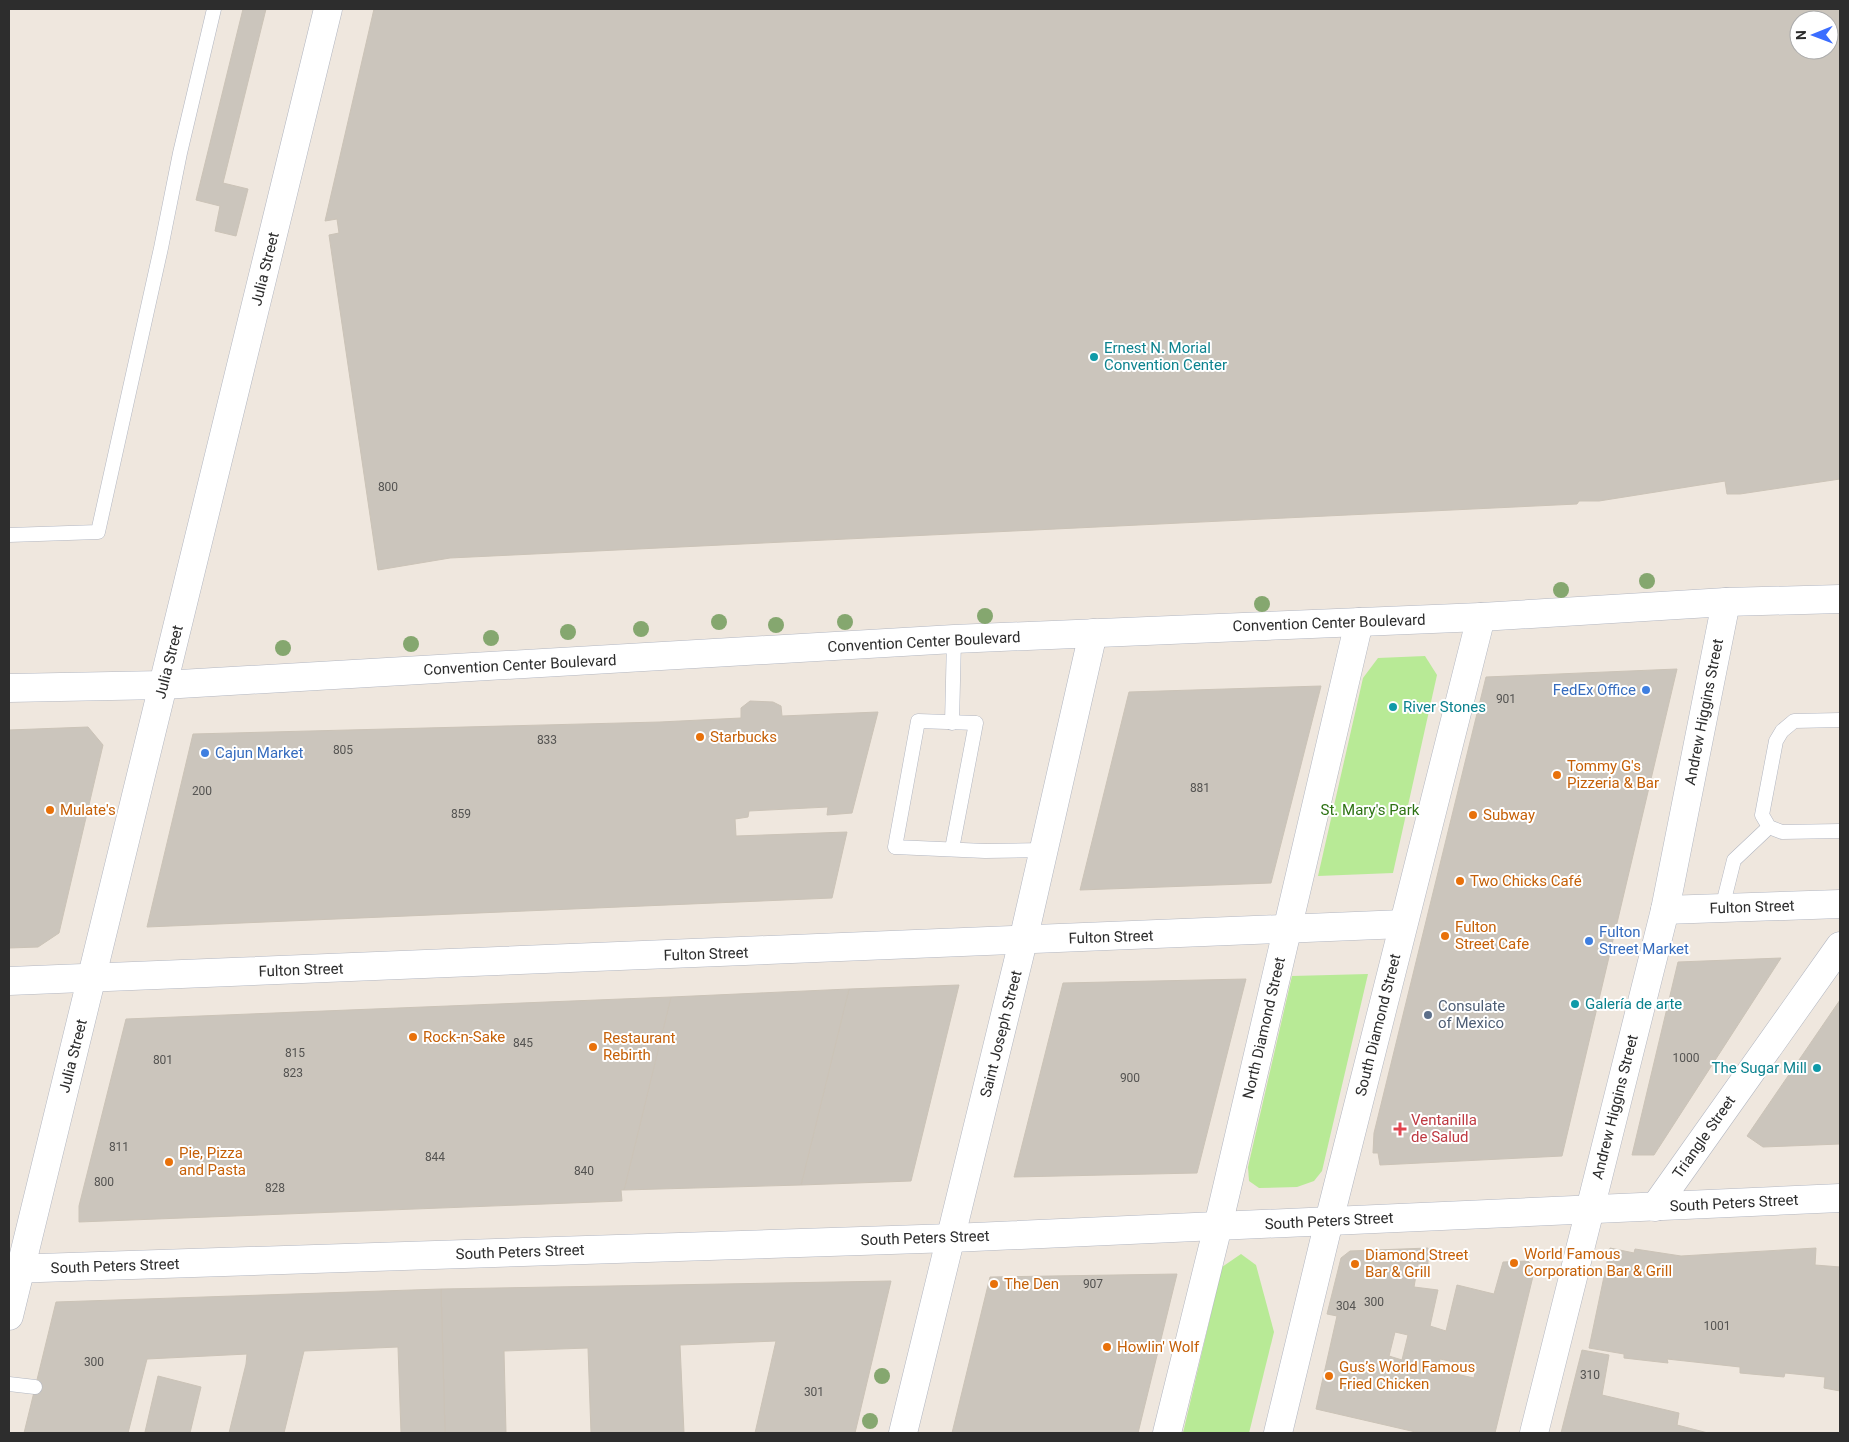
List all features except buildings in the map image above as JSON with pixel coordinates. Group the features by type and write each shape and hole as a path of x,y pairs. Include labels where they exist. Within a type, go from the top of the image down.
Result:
{"street":[{"name":"Julia Street","path":"9,1316 14,1269 91,978 328,9"},
{"name":"Convention Center Boulevard","path":"9,688 163,685 954,639 1481,618 1726,602 1840,599"},
{"name":"Andrew Higgins Street","path":"1534,1433 1665,910 1726,602"},
{"name":"South Diamond Street","path":"1278,1433 1403,924 1481,618"},
{"name":"North Diamond Street","path":"1167,1433 1218,1226 1359,622"},
{"name":"Saint Joseph Street","path":"903,1433 1023,941 1093,633"},
{"name":"Fulton Street","path":"1665,910 1840,904"},
{"name":"Fulton Street","path":"9,981 1403,924"},
{"name":"Triangle Street","path":"1655,1207 1840,946"},
{"name":"South Peters Street","path":"14,1269 952,1238 1840,1198"}],"lane":[{"path":"9,535 98,532 162,248 180,152 214,9"},
{"path":"952,723 954,639"},
{"path":"1840,720 1794,721 1782,731 1776,741 1762,815 1770,827 1782,832 1840,831"},
{"path":"952,849 976,723 918,721 895,847 952,849 1043,850"},
{"path":"1722,908 1734,860 1770,827"},
{"path":"9,1384 35,1388"}],"green space":[{"name":"St. Mary's Park","path":"1425,656 1437,675 1393,873 1318,876 1363,678 1378,658"},
{"path":"1368,974 1322,1171 1314,1181 1297,1187 1259,1188 1249,1181 1248,1167 1292,976"},
{"path":"1241,1254 1256,1265 1274,1332 1249,1433 1183,1433 1222,1267"}],"place":[{"name":"Ernest N. Morial Convention Center","path":"1094,357"},
{"name":"FedEx Office","path":"1646,690"},
{"name":"River Stones","path":"1393,707"},
{"name":"Starbucks","path":"700,737"},
{"name":"Cajun Market","path":"205,753"},
{"name":"Tommy G's Pizzeria & Bar","path":"1557,775"},
{"name":"Mulate's","path":"50,810"},
{"name":"Subway","path":"1473,815"},
{"name":"Two Chicks Café","path":"1460,881"},
{"name":"Fulton Street Cafe","path":"1445,936"},
{"name":"Fulton Street Market","path":"1589,941"},
{"name":"Galería de arte","path":"1575,1004"},
{"name":"Consulate of Mexico","path":"1428,1015"},
{"name":"Rock-n-Sake","path":"413,1037"},
{"name":"Restaurant Rebirth","path":"593,1047"},
{"name":"The Sugar Mill","path":"1817,1068"},
{"name":"Ventanilla de Salud","path":"1400,1129"},
{"name":"Pie, Pizza and Pasta","path":"169,1162"},
{"name":"World Famous Corporation Bar & Grill","path":"1514,1263"},
{"name":"Diamond Street Bar & Grill","path":"1355,1264"},
{"name":"The Den","path":"994,1284"},
{"name":"Howlin' Wolf","path":"1107,1347"},
{"name":"Gus’s World Famous Fried Chicken","path":"1329,1376"}]}
